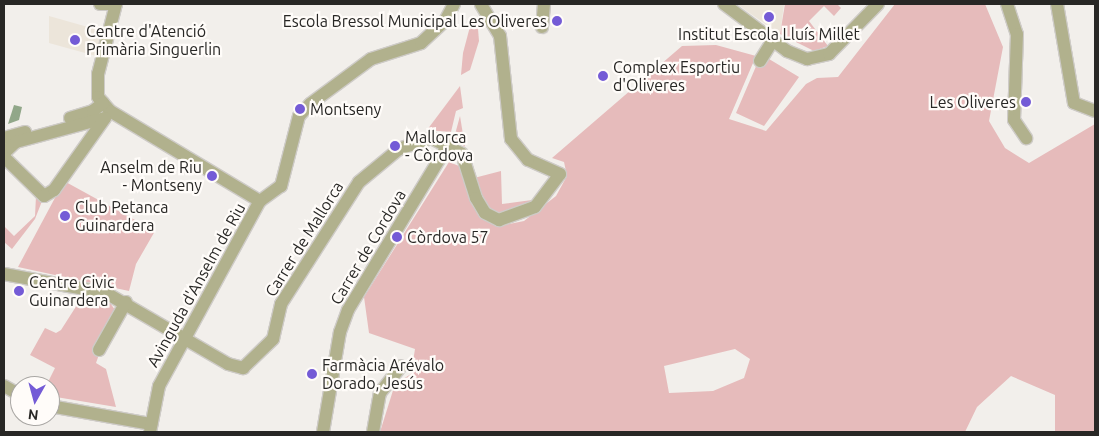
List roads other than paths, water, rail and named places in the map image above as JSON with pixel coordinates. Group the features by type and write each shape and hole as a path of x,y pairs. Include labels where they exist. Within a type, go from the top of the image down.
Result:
{"street":[{"path":"4,138 94,111 103,103 96,89 116,4 100,4"},
{"path":"260,201 281,186 299,116 310,104 371,59 421,43 445,21 454,4"},
{"path":"448,145 462,154 470,188 485,213 499,220 535,208 560,174 528,160 511,139 500,36 481,4"},
{"path":"542,27 544,4"},
{"path":"724,4 773,40 807,59 829,54 878,4"},
{"path":"1007,4 1017,34 1014,120 1026,138"},
{"path":"1057,4 1074,102 1095,112"},
{"path":"760,61 773,40"},
{"name":"Avinguda d'Anselm de Riu","path":"103,103 260,201 159,386 150,428"},
{"path":"4,153 16,142 104,118 54,190 44,196 4,157"},
{"name":"Carrer de Mallorca","path":"185,336 228,364 243,368 273,339 275,317 285,296 368,171 422,138 448,145"},
{"name":"Carrer de Cordova","path":"323,432 340,332 351,309 448,145"},
{"path":"4,274 106,293 126,302 185,336"},
{"path":"99,350 126,302"},
{"path":"373,432 380,393 401,366"},
{"path":"60,408 150,428"}],"place":[{"name":"Institut Escola Lluís Millet","path":"769,17"},
{"name":"Escola Bressol Municipal Les Oliveres","path":"557,21"},
{"name":"Centre d'Atenció Primària Singuerlin","path":"75,40"},
{"name":"Complex Esportiu d'Oliveres","path":"603,76"},
{"name":"Les Oliveres","path":"1026,102"},
{"name":"Montseny","path":"300,109"},
{"name":"Mallorca - Còrdova","path":"395,146"},
{"name":"Anselm de Riu - Montseny","path":"212,176"},
{"name":"Club Petanca Guinardera","path":"65,216"},
{"name":"Còrdova 57","path":"397,237"},
{"name":"Centre Civic Guinardera","path":"19,291"},
{"name":"Farmàcia Arévalo Dorado, Jesús","path":"312,374"}]}
